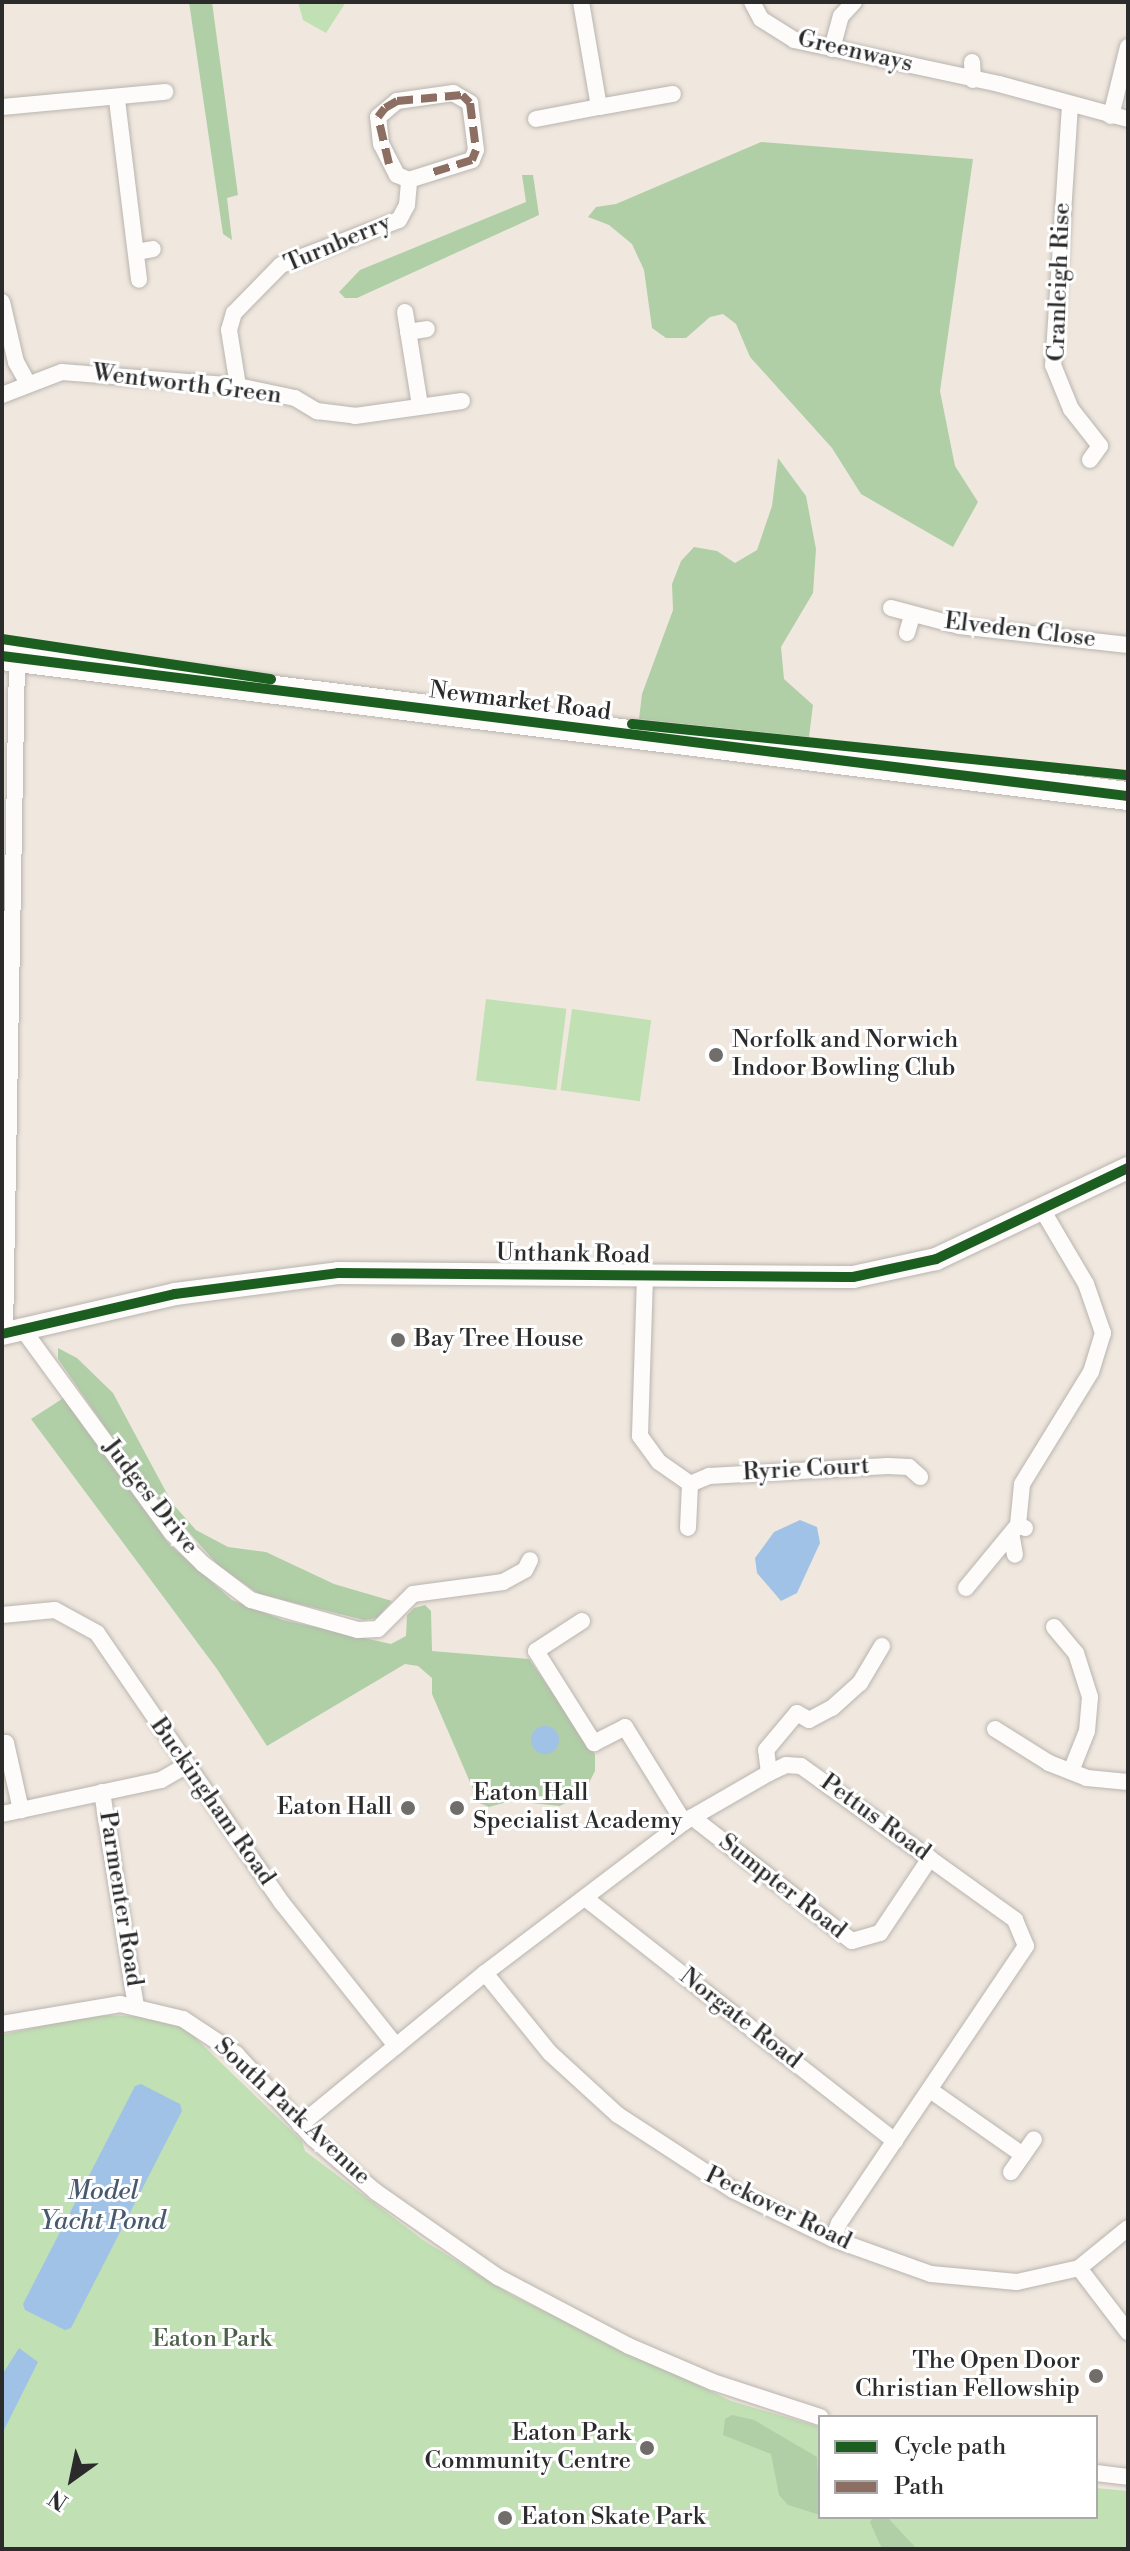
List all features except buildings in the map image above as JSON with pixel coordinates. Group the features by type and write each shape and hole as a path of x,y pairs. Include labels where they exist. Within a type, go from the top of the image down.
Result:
{"highway":[{"name":"Newmarket Road","path":"9,658 1128,796"}],"street":[{"path":"581,2 599,107"},
{"name":"Greenways","path":"752,2 777,31 832,49 972,71 1070,105 1128,119"},
{"path":"832,49 841,16 854,2"},
{"path":"1111,116 1128,47"},
{"path":"2,107 117,100 165,92"},
{"path":"536,119 673,94"},
{"name":"Turnberry","path":"462,95 470,103 476,150 472,160 409,180 389,164 378,117 397,101 462,95"},
{"path":"117,100 139,280"},
{"name":"Cranleigh Rise","path":"1070,105 1053,365 1071,409 1099,450"},
{"name":"Turnberry","path":"238,386 229,330 234,313 281,265 399,220 407,205 409,180"},
{"path":"136,252 153,249"},
{"path":"2,302 16,362 27,382"},
{"path":"405,312 420,406"},
{"path":"408,332 427,329"},
{"name":"Wentworth Green","path":"2,395 27,382 62,372 238,386 342,414 462,401"},
{"name":"Elveden Close","path":"891,608 959,626 1128,645"},
{"name":"Elveden Close","path":"907,633 912,615"},
{"path":"9,658 9,1331"},
{"name":"Unthank Road","path":"9,1331 286,1277 366,1272 829,1278 878,1273 936,1259 1043,1211 1128,1168"},
{"path":"966,1588 994,1549 1017,1537 1022,1484 1091,1372 1103,1333 1086,1284 1043,1211"},
{"path":"645,1276 640,1436 690,1484 688,1528"},
{"name":"Judges Drive","path":"9,1331 172,1533 203,1564 251,1600 358,1630 378,1629 413,1594 503,1582 525,1570 530,1560"},
{"name":"Ryrie Court","path":"690,1484 709,1476 888,1466 909,1467 920,1477"},
{"name":"Buckingham Road","path":"2,1615 55,1610 97,1633 185,1766 282,1903 396,2046"},
{"path":"582,1621 536,1651 594,1743 625,1727 688,1819"},
{"path":"1054,1627 1076,1653 1090,1697 1087,1731 1071,1771"},
{"path":"769,1773 766,1750 797,1713 809,1720 832,1708 860,1683 873,1649"},
{"path":"995,1729 1012,1744 1071,1771 1128,1782"},
{"path":"9,1743 21,1810"},
{"name":"Pettus Road","path":"300,2125 485,1973 688,1819 786,1765 801,1766 1015,1920 1026,1946 833,2239"},
{"path":"2,1814 161,1780 185,1766"},
{"name":"Parmenter Road","path":"102,1792 136,2006"},
{"name":"Sumpter Road","path":"688,1819 852,1941 880,1933 930,1858"},
{"name":"Norgate Road","path":"585,1898 895,2141"},
{"name":"Peckover Road","path":"485,1973 550,2053 618,2115 733,2190 833,2239 931,2274 978,2283 1017,2282 1079,2268 1128,2228"},
{"name":"South Park Avenue","path":"2,2024 94,2005 136,2006 183,2019 221,2043 300,2125 411,2218 545,2303 713,2382 818,2416"},
{"path":"930,2090 1023,2155"},
{"path":"1011,2172 1034,2139"},
{"path":"1079,2268 1128,2332"},
{"path":"1098,2473 1128,2477"}],"green space":[{"path":"189,2 212,2 238,195 227,198 232,240 223,234"},
{"path":"298,2 346,2 326,33 303,20"},
{"path":"761,142 973,159 940,391 955,466 978,502 953,547 861,494 832,448 750,357 736,324 723,314 710,317 686,338 666,338 652,328 644,270 632,244 609,225 588,217 596,207 616,204"},
{"path":"522,175 533,175 539,215 357,298 345,298 339,292 360,270 526,202"},
{"path":"778,458 806,496 816,549 813,593 781,647 784,679 813,705 809,737 639,719 642,694 673,610 672,584 681,561 694,547 717,551 735,563 757,550 772,506"},
{"path":"486,999 566,1009 556,1090 476,1080"},
{"path":"572,1009 651,1020 640,1101 561,1090"},
{"path":"58,1348 77,1358 113,1393 172,1503 196,1530 228,1547 266,1552 334,1584 392,1601 377,1618 364,1620 259,1594 218,1565 141,1479 58,1359"},
{"path":"65,1397 168,1543 232,1600 283,1620 391,1644 406,1636 407,1615 414,1608 425,1605 431,1611 432,1651 529,1659 595,1754 595,1771 584,1793 560,1806 511,1801 489,1807 479,1803 432,1694 432,1678 418,1666 405,1664 267,1746 217,1669 31,1419"},
{"name":"Eaton Park","path":"91,2015 141,2016 184,2027 302,2141 305,2151 423,2240 513,2296 731,2401 818,2426 818,2519 1098,2519 1098,2488 1128,2491 1128,2549 2,2549 2,2035"},
{"path":"732,2415 754,2420 817,2457 818,2514 788,2505 779,2495 771,2454 723,2435 725,2419"},
{"path":"872,2519 889,2519 917,2549 882,2549 870,2522"}],"water":[{"path":"800,1520 817,1527 820,1543 797,1593 781,1601 757,1573 755,1558 774,1532"},
{"path":"545,1726 555,1730 559,1740 555,1750 545,1754 535,1750 531,1740 535,1730"},
{"name":"Model Yacht Pond","path":"141,2084 180,2104 182,2111 71,2328 65,2330 25,2310 23,2304 135,2086"},
{"path":"19,2348 38,2362 2,2434 2,2375"}],"marked path":[{"path":"389,164 378,117 385,108 397,101 462,95 470,103 476,150 472,160 427,174"}],"cycle path":[{"path":"2,639 271,679"},
{"path":"2,656 1128,796"},
{"path":"632,724 1128,775"},
{"path":"2,1334 175,1294 338,1273 853,1277 936,1259 1128,1168"}],"place":[{"name":"Norfolk and Norwich Indoor Bowling Club","path":"716,1055"},
{"name":"Bay Tree House","path":"398,1340"},
{"name":"Eaton Hall","path":"408,1808"},
{"name":"Eaton Hall Specialist Academy","path":"457,1808"},
{"name":"The Open Door Christian Fellowship","path":"1096,2376"},
{"name":"Eaton Park Community Centre","path":"647,2448"},
{"name":"Eaton Skate Park","path":"505,2518"}]}
